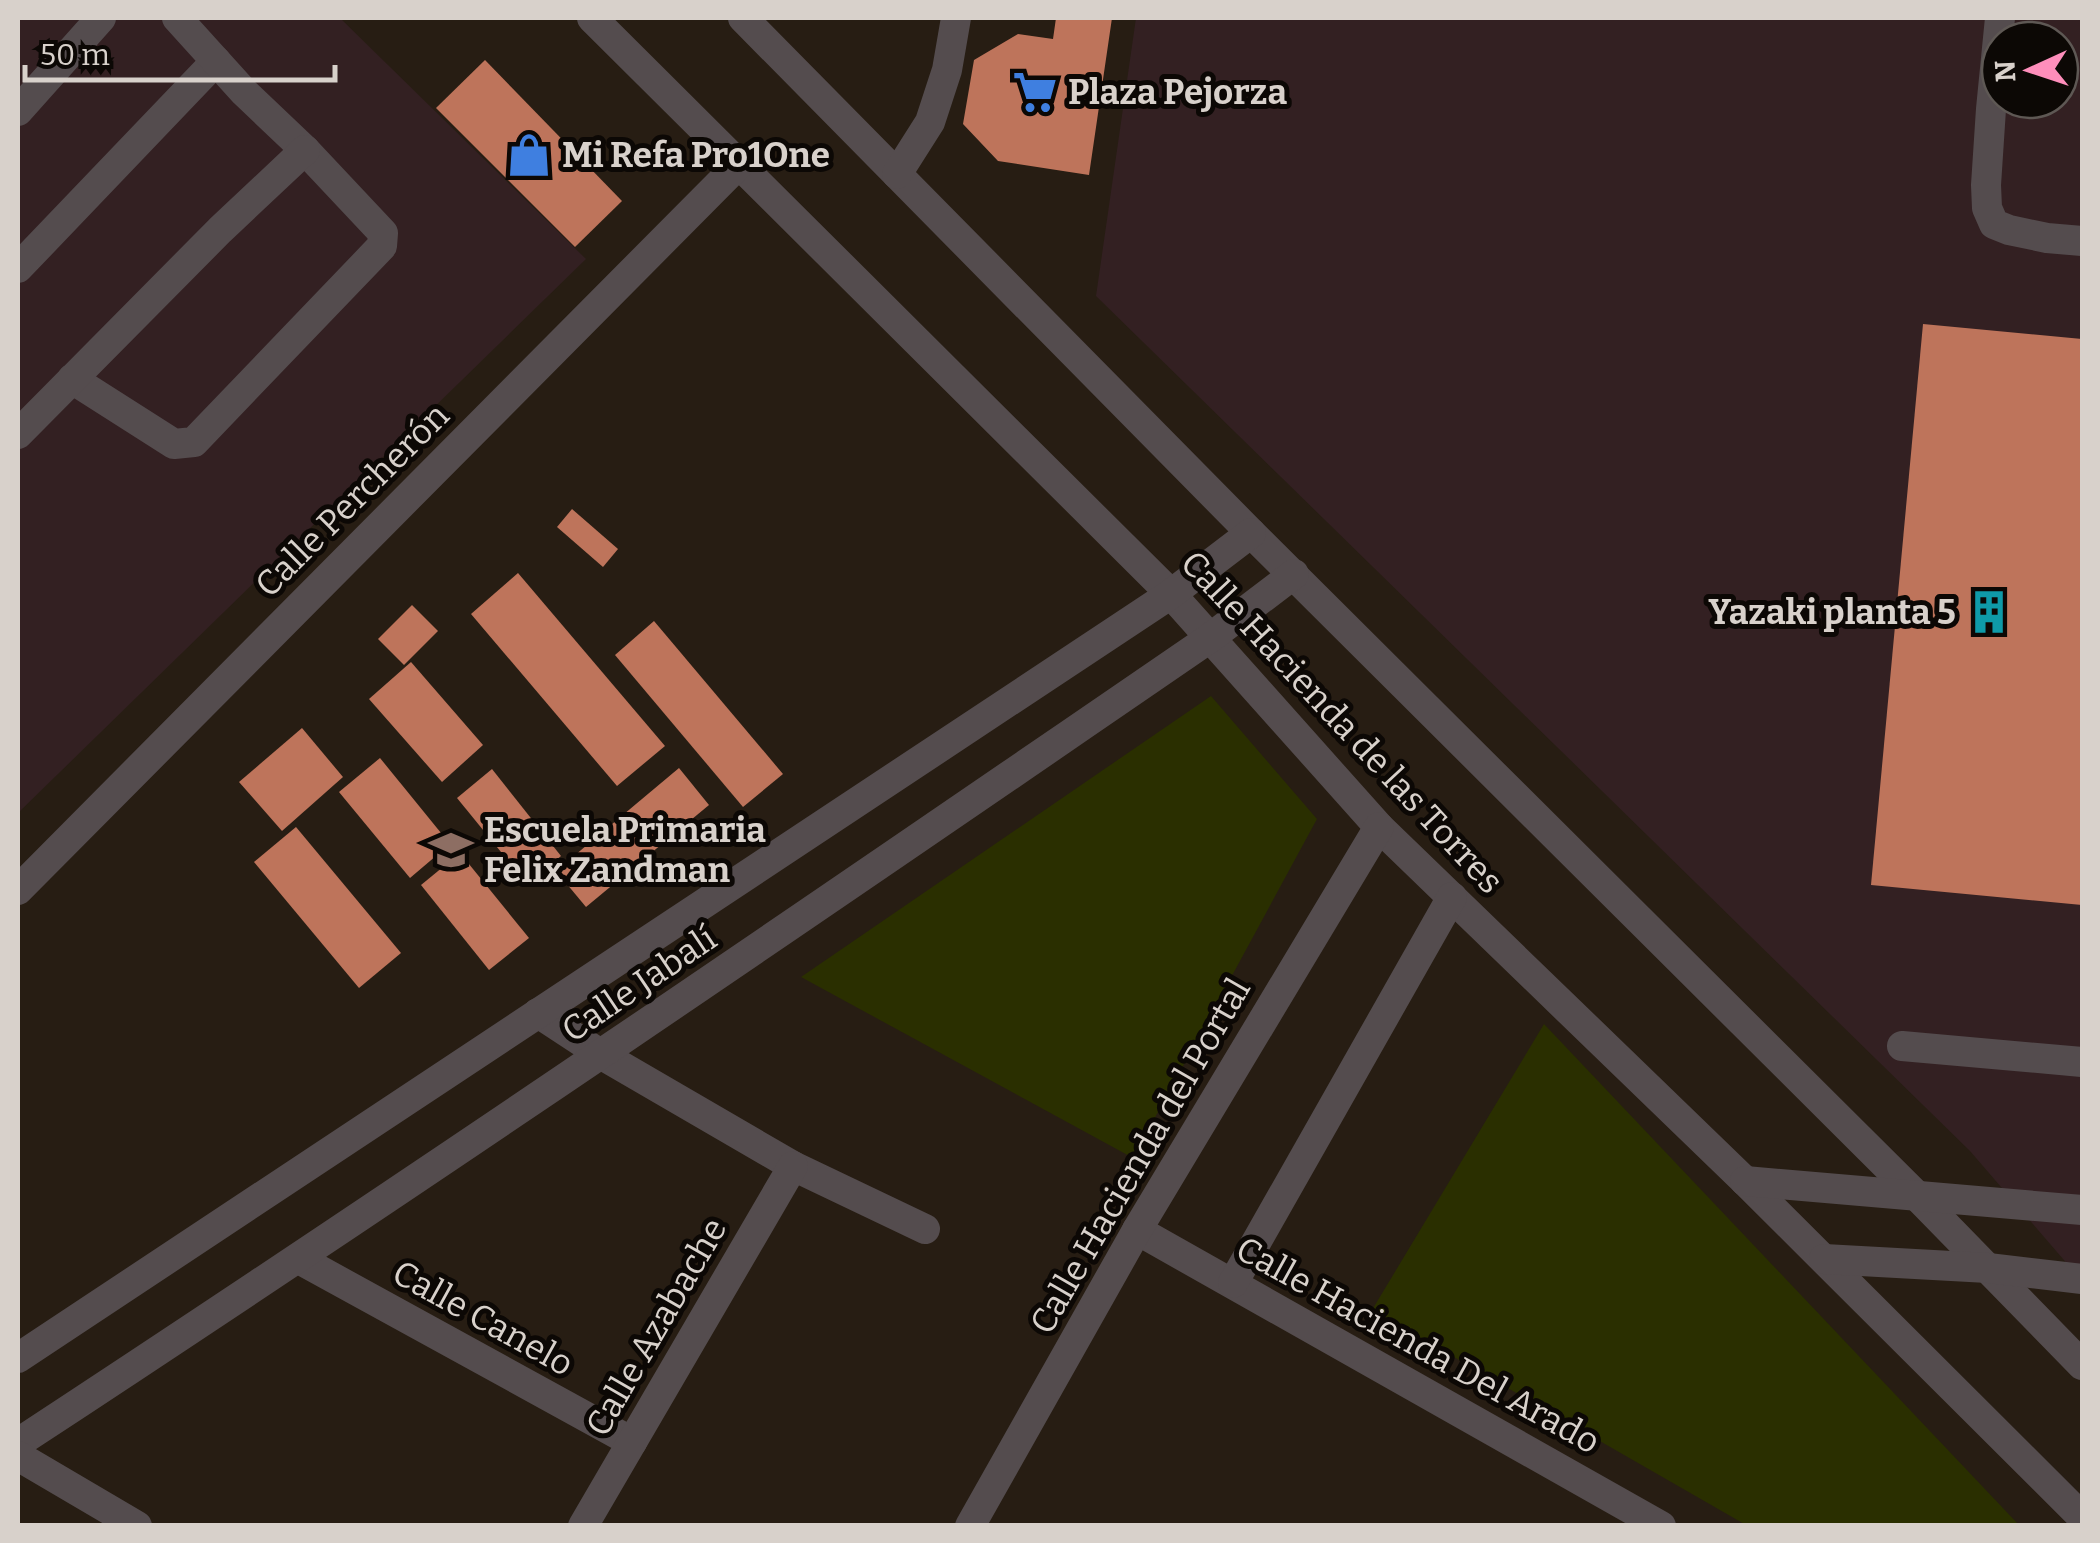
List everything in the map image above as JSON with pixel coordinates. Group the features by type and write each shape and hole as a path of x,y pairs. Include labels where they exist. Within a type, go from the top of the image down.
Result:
{"street":[{"path":"18,111 100,18"},
{"path":"72,380 174,444 194,442 382,246 384,233 244,92 177,18"},
{"name":"Calle Hacienda de las Torres","path":"592,18 1171,594 1380,827 1745,1181 2082,1517"},
{"name":"Calle Hacienda de las Torres","path":"744,18 1251,533 2082,1365"},
{"path":"897,174 930,122 947,70 956,18"},
{"path":"2000,18 1990,109 1987,208 1994,224 2008,230 2082,241"},
{"path":"18,268 216,62"},
{"path":"18,434 305,150"},
{"name":"Calle Percherón","path":"18,890 740,162"},
{"name":"Calle Jabalí","path":"18,1358 1171,594 1251,533"},
{"name":"Calle Jabalí","path":"18,1444 602,1055 1210,638 1294,574"},
{"name":"Calle Hacienda del Portal","path":"970,1526 1137,1230 1380,827"},
{"path":"1232,1284 1452,898"},
{"path":"538,1014 793,1166 924,1228"},
{"path":"1902,1046 2082,1062"},
{"name":"Calle Azabache","path":"583,1526 793,1166"},
{"path":"1745,1181 2082,1210"},
{"name":"Calle Hacienda Del Arado","path":"1137,1230 1661,1526"},
{"name":"Calle Canelo","path":"299,1259 632,1442"},
{"path":"1824,1259 1988,1268 2082,1279"},
{"path":"18,1456 137,1526"}],"shaded area":[{"path":"18,18 340,18 586,259 18,813"},
{"path":"1136,18 2082,18 2082,1281 1970,1151 1096,296"}],"green space":[{"path":"1211,696 1317,819 1133,1158 801,977"},
{"path":"1544,1024 2019,1525 1746,1525 1372,1310"}],"building":[{"name":"Plaza Pejorza","path":"1056,18 1112,18 1089,175 998,161 963,124 974,60 1018,34 1053,39"},
{"name":"Mi Refa Pro1One","path":"485,60 622,201 575,247 436,108"},
{"name":"Yazaki planta 5","path":"1923,324 2082,339 2082,905 1871,885"},
{"path":"572,509 618,549 603,567 557,527"},
{"path":"518,573 665,746 617,786 471,614"},
{"path":"412,605 438,631 404,665 378,639"},
{"path":"654,621 783,774 743,807 615,655"},
{"path":"411,662 483,745 442,782 369,699"},
{"path":"302,728 343,777 282,831 239,782"},
{"path":"380,758 450,844 410,878 339,792"},
{"path":"679,768 709,805 586,907 556,871"},
{"path":"492,769 561,856 527,884 457,798"},
{"path":"296,827 401,953 359,988 254,862"},
{"path":"460,853 529,938 489,970 421,885"}],"place":[{"name":"Plaza Pejorza","path":"1035,92"},
{"name":"Mi Refa Pro1One","path":"529,155"},
{"name":"Yazaki planta 5","path":"1989,612"},
{"name":"Escuela Primaria Felix Zandman","path":"451,850"}]}
